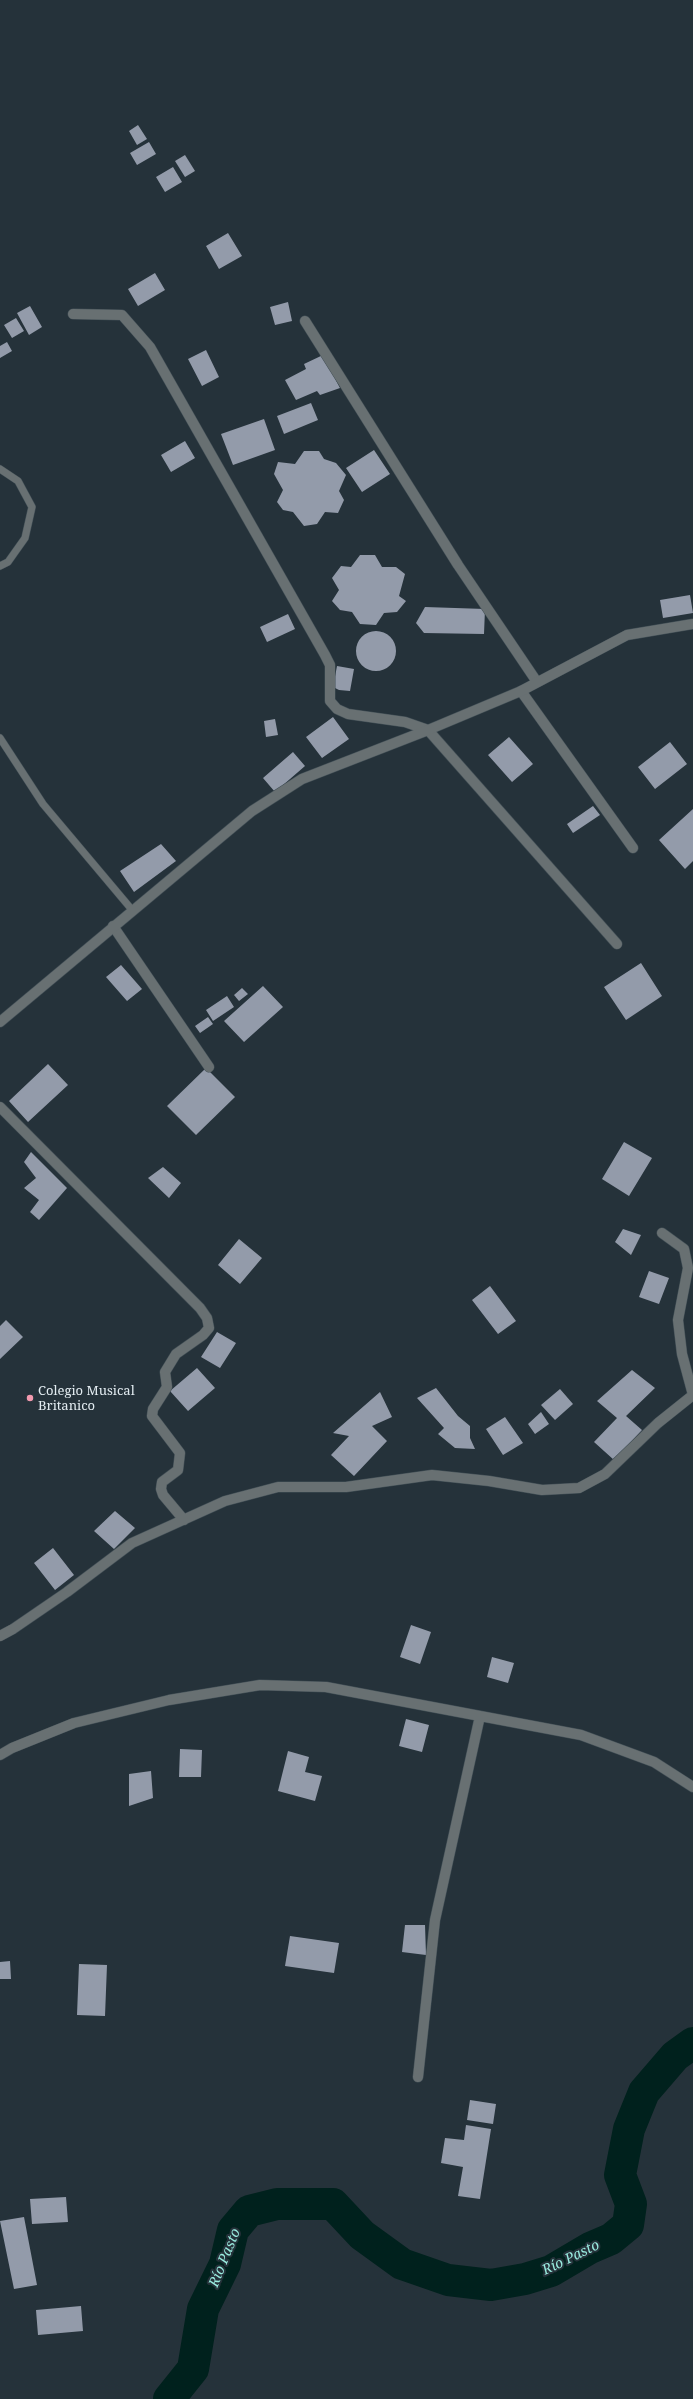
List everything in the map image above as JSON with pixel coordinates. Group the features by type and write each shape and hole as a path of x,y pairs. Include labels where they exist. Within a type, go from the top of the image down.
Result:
{"street":[{"path":"73,314 122,315 150,347 325,655 330,665 330,701 337,709 348,714 405,722 428,730 617,944"},
{"path":"305,321 458,565 537,682"},
{"path":"0,1022 252,811 302,780 521,691 627,635 693,624"},
{"path":"521,691 633,848"},
{"path":"113,926 209,1067"},
{"path":"0,1107 200,1308 207,1318 209,1328 204,1335 176,1354 165,1372 167,1387 153,1409 152,1416 180,1454 178,1470 162,1482 161,1489 163,1495 184,1520"},
{"path":"0,1636 13,1629 67,1592 132,1543 225,1501 278,1487 346,1487 432,1475 489,1481 542,1490 579,1488 605,1474 658,1423 693,1395 682,1354 678,1320 688,1268 684,1249 662,1233"},
{"path":"0,1755 12,1748 74,1722 169,1700 260,1685 326,1687 581,1735 654,1762 693,1787"},
{"path":"418,2077 435,1920 480,1716"}],"lane":[{"path":"0,469 18,481 32,507 24,538 8,562 0,566"},
{"path":"0,738 43,804 133,910"}],"building":[{"path":"138,125 147,139 137,145 129,131"},
{"path":"149,142 156,154 137,165 130,153"},
{"path":"185,155 195,171 185,177 175,161"},
{"path":"173,167 182,182 165,192 156,177"},
{"path":"228,233 242,256 219,269 206,246"},
{"path":"155,273 165,290 138,306 128,289"},
{"path":"288,302 292,321 275,325 270,307"},
{"path":"30,306 42,327 29,335 17,313"},
{"path":"16,318 24,331 12,338 4,325"},
{"path":"7,342 12,351 0,358 0,346"},
{"path":"206,350 219,377 202,386 188,359"},
{"path":"323,355 340,388 320,395 317,391 296,400 285,380 306,369 304,364"},
{"path":"311,403 318,420 284,434 277,416"},
{"path":"264,419 275,450 233,465 221,434"},
{"path":"185,441 195,458 171,472 161,455"},
{"path":"374,450 390,474 362,492 346,468"},
{"path":"304,451 319,451 324,459 336,463 346,475 339,491 344,500 338,513 325,512 317,524 304,526 293,512 283,510 277,502 283,490 274,474 278,462 295,464"},
{"path":"360,555 375,555 382,567 396,567 405,574 399,596 406,601 397,612 384,613 376,625 360,624 352,612 340,610 332,601 339,590 332,578 341,566 351,567"},
{"path":"690,595 693,613 663,618 660,600"},
{"path":"425,607 485,609 484,634 424,633 416,623"},
{"path":"288,614 295,629 267,642 260,627"},
{"path":"376,631 384,633 390,637 394,643 396,651 394,659 390,665 384,669 376,671 368,669 362,665 358,659 356,651 358,643 362,637 368,633"},
{"path":"337,666 354,669 350,691 339,690 333,687"},
{"path":"333,717 349,739 322,758 306,737"},
{"path":"275,719 278,735 266,737 264,721"},
{"path":"509,737 533,764 512,782 488,755"},
{"path":"670,742 687,764 655,789 638,767"},
{"path":"293,752 305,766 275,792 263,778"},
{"path":"593,806 600,815 573,833 567,824"},
{"path":"693,809 693,861 685,869 659,840"},
{"path":"161,844 176,861 134,892 120,871"},
{"path":"641,963 662,996 626,1020 604,987"},
{"path":"121,965 142,989 127,1001 106,977"},
{"path":"263,986 283,1007 244,1042 224,1021"},
{"path":"242,988 248,994 239,1001 234,995"},
{"path":"227,996 234,1007 213,1021 206,1010"},
{"path":"208,1017 213,1024 200,1033 195,1026"},
{"path":"48,1064 68,1085 28,1122 9,1101"},
{"path":"206,1068 235,1097 196,1135 167,1106"},
{"path":"624,1142 652,1158 629,1196 602,1179"},
{"path":"31,1152 67,1188 39,1220 30,1212 39,1200 24,1188 36,1178 24,1162"},
{"path":"163,1167 181,1183 169,1198 148,1178"},
{"path":"623,1229 641,1235 631,1255 615,1242"},
{"path":"239,1239 262,1258 240,1284 218,1265"},
{"path":"649,1271 669,1278 659,1304 639,1297"},
{"path":"490,1286 516,1321 498,1334 472,1300"},
{"path":"6,1320 23,1337 0,1359 0,1326"},
{"path":"217,1332 236,1343 220,1368 201,1357"},
{"path":"197,1368 215,1388 188,1411 170,1391"},
{"path":"632,1370 655,1388 626,1416 642,1430 614,1460 594,1442 617,1418 597,1401"},
{"path":"436,1388 458,1416 470,1426 470,1438 475,1449 455,1448 438,1434 444,1428 417,1398"},
{"path":"560,1389 573,1404 555,1420 541,1405"},
{"path":"380,1392 392,1417 372,1426 387,1441 354,1476 331,1455 349,1436 333,1433"},
{"path":"541,1412 549,1424 535,1434 528,1424"},
{"path":"505,1417 523,1443 503,1455 486,1429"},
{"path":"115,1511 135,1528 114,1549 94,1531"},
{"path":"53,1548 74,1575 55,1590 34,1563"},
{"path":"411,1625 431,1632 420,1664 400,1657"},
{"path":"492,1657 514,1663 508,1683 487,1677"},
{"path":"406,1719 429,1725 422,1752 399,1746"},
{"path":"180,1749 202,1750 201,1777 179,1777"},
{"path":"288,1751 309,1757 305,1772 322,1776 315,1801 278,1791"},
{"path":"151,1771 153,1798 129,1806 129,1774"},
{"path":"405,1925 425,1925 426,1955 402,1952"},
{"path":"290,1936 339,1943 334,1973 285,1966"},
{"path":"10,1961 11,1979 0,1979 0,1962"},
{"path":"79,1964 107,1965 105,2016 77,2015"},
{"path":"470,2100 496,2104 493,2124 467,2120"},
{"path":"466,2125 491,2129 480,2199 458,2196 463,2167 441,2163 445,2138 464,2140"},
{"path":"66,2197 68,2222 32,2224 30,2199"},
{"path":"24,2217 37,2285 14,2289 0,2221"},
{"path":"81,2306 83,2331 38,2335 36,2310"}],"waterway":[{"name":"Río Pasto","path":"169,2399 193,2369 203,2309 225,2264 233,2230 249,2211 277,2204 333,2204 362,2235 402,2264 448,2280 491,2285 525,2279 551,2271 590,2248 611,2239 628,2225 631,2204 620,2175 629,2129 644,2092 675,2056 693,2043"}],"place":[{"name":"Colegio Musical Britanico","path":"30,1398"}]}
